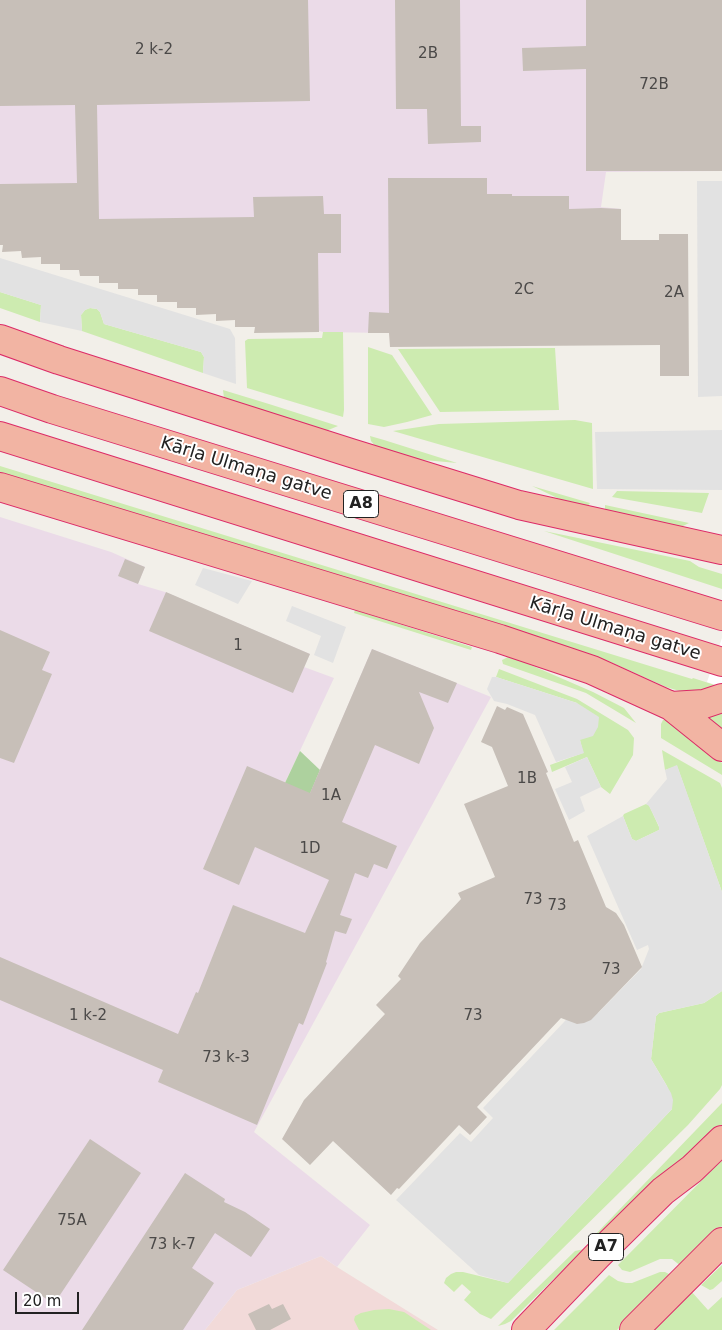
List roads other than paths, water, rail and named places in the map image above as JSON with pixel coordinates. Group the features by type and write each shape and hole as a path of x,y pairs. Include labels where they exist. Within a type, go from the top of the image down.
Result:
{"highway":[{"path":"0,340 519,505 722,550"},
{"name":"Kārļa Ulmaņa gatve","path":"0,392 722,616"},
{"name":"Kārļa Ulmaņa gatve","path":"0,436 718,661"},
{"path":"0,487 500,639 592,670 671,706 722,747"},
{"path":"671,706 704,704 722,698"},
{"name":"A7","path":"526,1330 663,1191 692,1169 722,1140"},
{"path":"634,1330 722,1242"}]}
